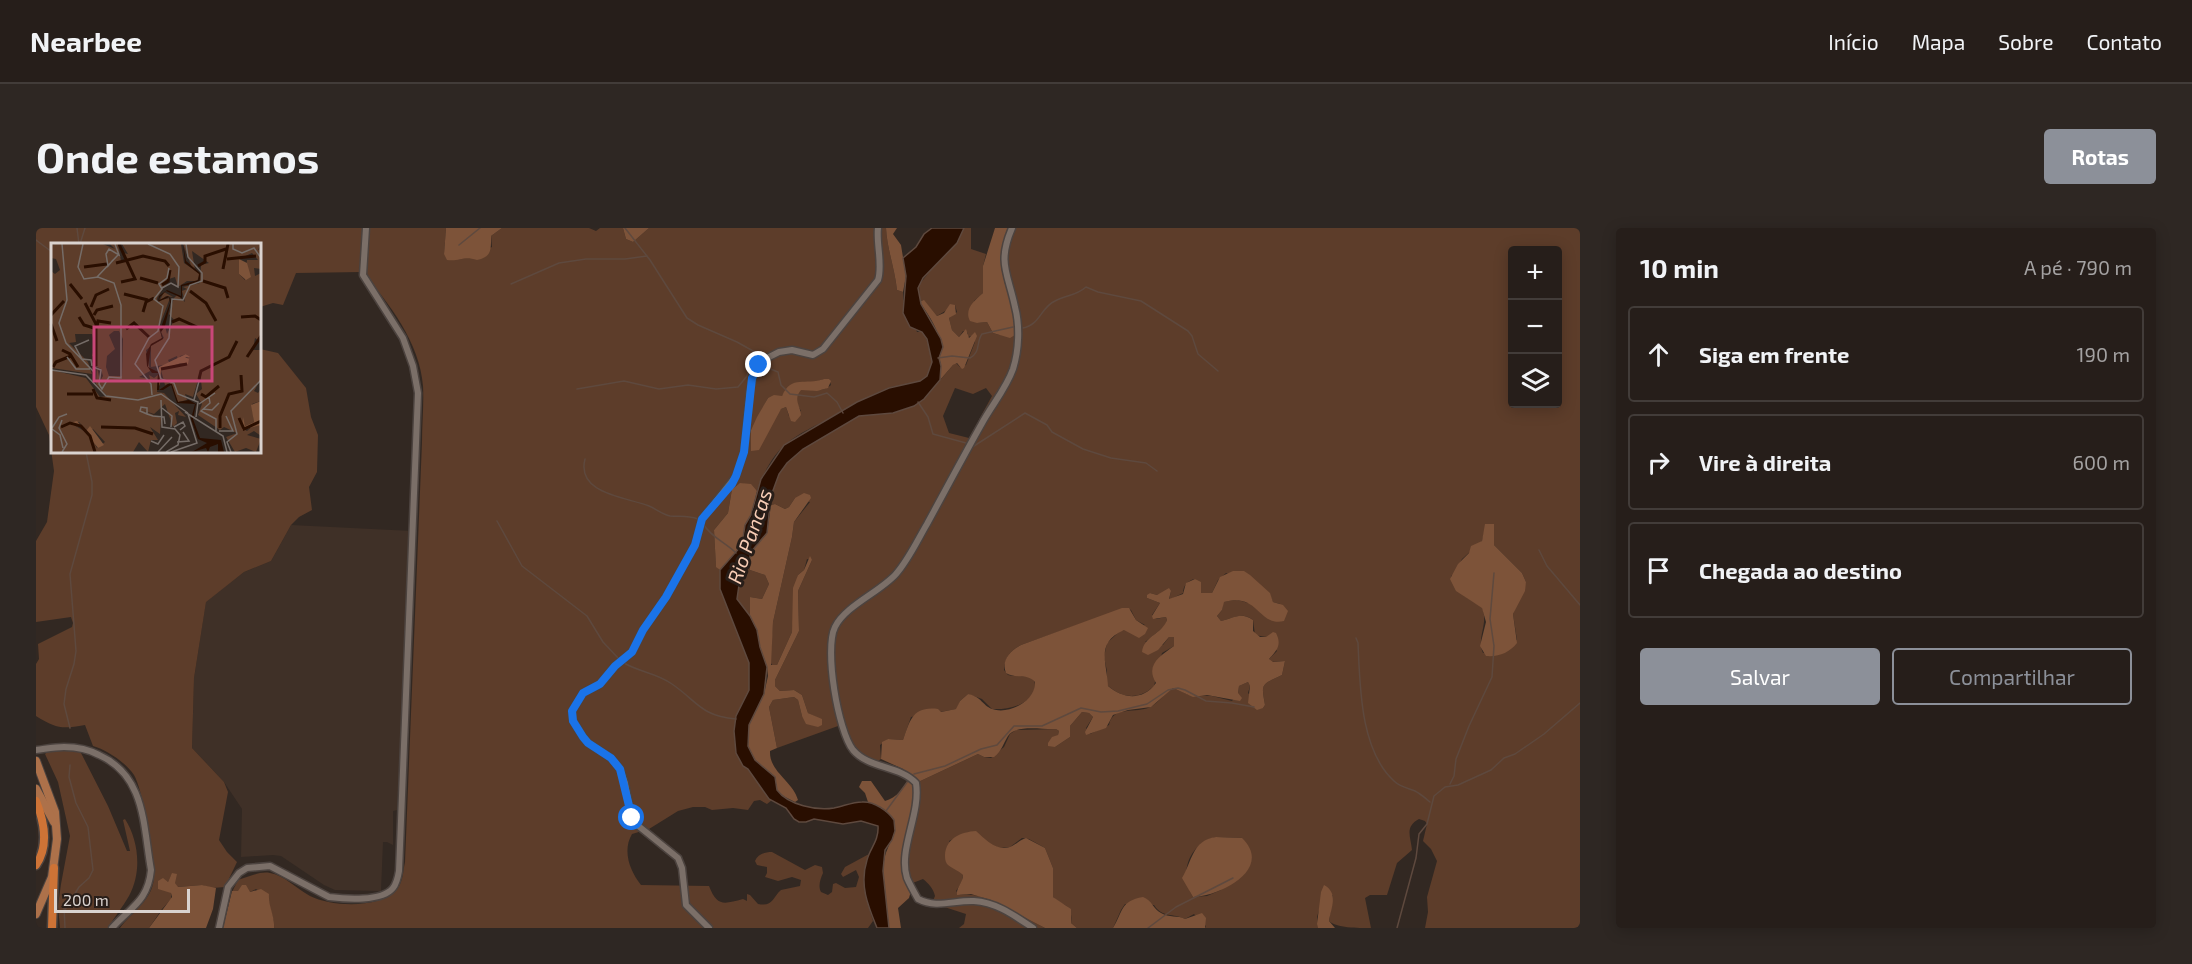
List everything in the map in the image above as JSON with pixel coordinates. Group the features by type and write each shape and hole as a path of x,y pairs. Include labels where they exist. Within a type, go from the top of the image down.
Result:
{"highway":[{"path":"36,801 42,822 44,845 36,865"},
{"path":"52,928 54,868"}],"main road":[{"path":"36,762 55,812 54,823 57,839 49,888 36,914"},
{"path":"36,789 54,823"}],"street":[{"path":"219,928 228,886 239,873 247,868 270,866 329,897 340,898 386,895 396,883 399,870 418,393 413,366 403,338 363,275 366,228"},
{"path":"709,928 686,905 682,868 678,858 636,824 632,818 620,769 611,758 588,743 583,737 573,721 572,711 583,693 600,684 615,666 632,652 695,545 702,519 732,484 744,452 750,390 755,370 761,361 779,352 792,350 813,355 823,349 878,280 880,270 877,241 879,228"},
{"path":"1012,228 1004,257 1008,285 1017,314 1018,333 1013,369 906,561 881,589 842,618 835,627 831,656 838,713 852,749 862,758 904,774 916,783 917,804 905,863 907,876 918,899 941,905 974,901 988,904 1005,911 1033,928"},
{"path":"36,756 39,749 63,747 93,752 123,769 132,782 141,809 151,870 150,878 143,898 112,928"}],"shaded area":[{"path":"36,228 446,228 444,254 469,257 492,247 491,236 502,228 589,228 596,231 600,228 623,228 626,239 633,242 649,228 886,228 897,290 903,292 903,299 917,332 922,332 928,343 932,356 931,369 924,379 892,387 873,395 791,440 772,459 757,491 744,484 732,489 728,513 714,530 716,566 720,570 720,589 749,662 749,690 735,722 736,753 772,800 767,804 760,800 754,801 748,810 733,808 712,810 705,807 693,807 678,811 649,829 632,834 628,847 631,867 641,885 709,886 718,901 726,903 743,899 747,901 747,894 758,904 763,905 769,903 781,890 800,886 801,880 792,877 778,881 765,877 767,867 757,865 755,861 762,854 772,852 805,870 815,865 822,867 820,890 828,895 832,892 833,884 836,883 845,888 856,887 859,877 856,870 843,877 841,874 845,867 869,854 867,859 870,911 873,921 868,928 274,928 269,898 256,889 250,892 232,892 238,880 270,873 280,876 319,900 355,904 368,903 389,895 397,889 402,880 405,862 423,407 421,370 410,339 392,310 362,272 296,273 283,305 273,303 261,307 261,243 51,243 51,449 49,435 36,407","holes":["824,379 829,379 831,385 824,389 800,390 797,400 801,411 789,416 786,407 751,430 768,398 782,396 784,393"]},
{"path":"446,228 502,228 491,236 491,249 486,257 477,260 468,258 447,260 444,254"},
{"path":"623,228 649,228 633,242 626,239"},
{"path":"886,228 897,228 893,234 901,245 906,276 903,292 897,290"},
{"path":"964,228 971,228 971,249 986,254 983,266 983,293 974,301 977,323 987,322 993,333 1004,335 1014,332 1015,310 1001,267 1001,252 1009,228 1580,228 1580,928 1425,928 1428,912 1427,897 1437,861 1431,849 1423,841 1427,824 1419,819 1411,825 1410,829 1412,850 1397,863 1387,895 1370,895 1365,898 1371,928 1342,926 1329,921 1333,895 1321,903 1317,917 1318,928 1205,928 1206,926 1194,914 1185,919 1164,914 1154,905 1125,904 1113,928 1077,928 1071,923 1069,909 1053,897 1053,868 1045,848 1029,839 1022,838 1010,847 999,848 966,833 949,841 963,875 962,882 956,891 960,895 981,896 992,900 1045,928 959,928 964,924 966,914 932,903 934,893 923,879 910,884 907,869 914,784 978,754 991,758 1004,747 1010,734 1016,730 1056,729 1059,731 1055,747 1070,737 1070,726 1082,712 1089,713 1093,717 1086,728 1090,734 1109,725 1111,719 1120,712 1144,709 1153,705 1173,688 1189,695 1212,696 1232,701 1238,693 1239,686 1248,682 1250,686 1248,693 1263,708 1265,705 1263,688 1266,683 1282,675 1285,661 1270,662 1269,659 1277,651 1266,637 1255,635 1253,620 1249,617 1241,616 1221,621 1217,616 1222,610 1223,602 1237,600 1257,604 1280,604 1273,602 1269,593 1261,586 1226,573 1218,580 1212,593 1201,593 1201,586 1195,579 1186,584 1183,593 1169,600 1171,591 1157,595 1150,593 1147,598 1160,603 1152,615 1156,619 1166,617 1167,620 1165,626 1145,642 1163,645 1169,637 1174,637 1174,646 1162,653 1154,686 1143,694 1125,695 1107,685 1104,657 1107,643 1120,631 1145,625 1136,620 1131,610 1125,608 1021,645 1011,652 1004,670 1008,675 1030,677 1035,682 1033,693 1024,702 1005,709 992,709 982,699 968,694 960,701 957,709 911,717 903,740 888,739 880,745 881,759 875,763 854,750 838,726 777,748 769,707 773,700 794,697 798,700 802,716 818,718 808,713 802,695 794,690 780,691 775,686 775,680 799,631 798,591 812,560 807,559 804,570 798,575 792,632 777,665 773,666 770,662 773,622 794,522 810,502 795,498 785,509 775,504 771,505 771,496 779,474 787,463 803,449 859,416 885,414 924,399 953,365 956,363 960,367 966,365 975,342 971,336 968,337 968,333 963,331 959,337 952,330 949,318 957,312 955,305 937,316 923,300 920,301 919,285","holes":["955,388 973,394 986,388 992,396 969,438 949,433 943,416","1494,532 1494,545 1522,573 1526,582 1513,614 1517,640 1483,653 1481,647 1484,620 1482,607 1459,591 1451,576 1462,559 1482,541 1484,533","1216,837 1242,838 1221,890 1207,896 1193,897 1186,879 1189,861 1199,846"]},
{"path":"995,228 1009,228 1001,252 1001,267 1015,310 1015,335 1010,338 993,333 987,322 977,323 970,321 968,317 969,309 983,293 983,266"},
{"path":"924,300 937,316 944,313 950,304 955,305 956,314 949,318 952,330 959,337 966,329 969,338 975,332 977,336 964,368 962,369 957,363 953,365 940,380 941,344 933,323 921,304 920,301"},
{"path":"261,349 278,353 306,388 311,417 318,435 317,472 309,487 312,510 299,517 291,525 271,561 244,572 206,602 194,678 192,748 224,782 228,792 219,840 237,862 225,887 212,888 202,885 177,887 171,876 168,882 165,881 171,893 171,899 149,928 120,928 148,896 154,875 145,811 134,775 121,761 93,746 85,725 60,727 36,716 38,644 72,627 73,623 71,617 36,622 36,541 47,522 54,471 52,453 261,453"},
{"path":"824,379 831,381 828,388 817,391 801,390 797,399 801,415 795,422 791,421 786,407 781,409 759,450 751,451 751,430 768,398 774,395 782,396 790,385 795,383"},
{"path":"740,483 751,484 757,491 751,515 745,525 742,545 720,570 716,567 714,530 728,513 732,489"},
{"path":"804,493 810,495 811,498 794,522 773,622 771,665 777,665 792,632 793,588 810,556 812,560 798,591 799,631 775,680 775,686 780,691 794,690 802,695 808,713 822,719 822,725 818,727 806,724 798,700 794,697 773,700 769,707 777,748 770,751 771,758 777,771 795,793 798,800 795,802 779,794 775,778 755,760 748,746 749,725 764,694 768,676 757,630 750,618 750,597 762,599 769,584 765,575 750,570 750,553 767,533 771,505 775,504 785,509 795,498"},
{"path":"1485,524 1494,524 1494,545 1522,573 1526,582 1525,591 1513,614 1517,643 1507,652 1491,656 1486,656 1480,646 1486,622 1482,608 1456,591 1450,579 1458,564 1469,553 1471,546 1482,541"},
{"path":"291,525 412,531 402,788 398,788 397,810 393,811 393,845 383,842 381,891 335,890 281,856 241,857 242,809 224,782 192,748 194,678 206,601 244,572 271,561"},
{"path":"750,558 750,570 765,575 769,584 762,599 750,597 750,616 737,599 741,571"},
{"path":"1233,571 1244,571 1250,575 1270,593 1273,602 1283,605 1288,611 1284,621 1275,621 1252,605 1236,600 1224,602 1217,616 1221,621 1240,616 1248,617 1253,620 1253,631 1260,637 1276,633 1279,641 1278,647 1269,659 1273,662 1285,661 1282,675 1266,683 1263,688 1265,705 1263,708 1257,710 1248,703 1250,686 1248,682 1239,686 1238,693 1242,698 1240,701 1207,695 1193,697 1173,688 1151,707 1128,710 1113,715 1106,728 1086,735 1085,732 1093,717 1089,713 1082,712 1070,726 1070,737 1055,747 1048,746 1048,743 1052,737 1058,735 1059,731 1056,729 1017,730 1008,736 1001,750 994,757 984,757 978,754 914,784 915,811 906,851 911,891 909,898 898,908 901,928 889,928 883,869 894,831 894,821 881,808 868,802 865,793 859,787 862,781 871,781 885,801 900,792 909,776 903,769 881,759 882,742 888,739 903,740 910,721 917,712 929,709 938,709 941,712 956,709 960,701 968,694 992,709 1006,710 1020,705 1031,695 1035,682 1029,678 1006,673 1006,660 1013,650 1122,608 1129,608 1136,620 1148,628 1139,638 1124,630 1109,641 1105,654 1108,686 1126,696 1145,693 1156,683 1153,677 1153,666 1164,653 1174,646 1174,637 1169,637 1158,650 1148,655 1142,652 1146,642 1165,625 1167,620 1166,617 1153,619 1152,616 1160,603 1147,598 1147,595 1150,593 1157,595 1169,588 1171,591 1169,599 1183,594 1186,583 1195,579 1201,582 1201,593 1212,593 1220,577"},
{"path":"48,751 80,751 108,806 127,851 130,851 123,820 125,819 130,828 136,847 136,877 127,900 108,928 60,928 58,906 70,836 58,782 45,754"},
{"path":"976,831 997,847 1007,848 1026,838 1045,848 1053,868 1053,897 1071,909 1071,923 1077,928 1045,928 991,900 971,894 957,895 963,875 947,864 946,849 955,837"},
{"path":"1216,837 1242,838 1250,849 1252,860 1248,870 1229,886 1217,892 1193,897 1182,878 1197,847 1202,842"},
{"path":"172,873 177,874 175,883 178,887 202,885 216,888 213,909 206,928 149,928 172,897 171,893 158,889 158,881 163,878 168,882"},
{"path":"242,885 246,885 250,892 261,889 269,894 274,928 223,928 232,891 238,891"},
{"path":"1324,885 1329,888 1333,896 1329,921 1335,928 1318,928 1321,892"},
{"path":"1143,897 1164,915 1185,919 1202,913 1206,918 1205,928 1113,928 1126,904"}],"water":[{"name":"Rio Pancas","path":"932,228 964,228 957,243 923,278 918,288 921,304 941,339 943,347 939,358 940,380 924,399 914,406 893,413 859,416 803,449 787,463 779,474 771,496 767,533 750,553 750,558 741,571 737,599 757,630 767,667 764,694 749,725 748,746 755,760 775,777 777,790 788,800 811,808 827,809 867,802 880,807 894,820 895,831 885,850 883,871 889,928 877,928 868,903 864,878 878,826 861,821 843,824 814,819 799,822 786,808 769,799 748,769 743,766 736,753 734,731 736,716 749,690 749,663 720,589 720,570 742,545 745,525 751,515 761,479 784,445 857,402 889,388 920,381 927,376 932,362 927,339 922,332 910,327 903,313 906,276 903,258"}],"waterway":[{"path":"77,228 79,243"},
{"path":"80,243 85,228"},
{"path":"459,245 480,228"},
{"path":"625,228 650,260 687,318 762,356"},
{"path":"36,240 51,251"},
{"path":"511,284 559,263 586,259 625,259 647,256"},
{"path":"1023,328 1037,320 1050,304 1086,287 1098,292 1141,301 1188,331 1198,354 1218,371"},
{"path":"938,358 952,356 970,358 976,353 982,334 1013,327"},
{"path":"577,389 624,381 659,389 688,385 716,389 738,387 747,376 750,366 762,356"},
{"path":"766,363 768,368 778,372 781,385 790,394 814,397 827,393 837,402 843,413"},
{"path":"918,402 928,417 933,434 966,443"},
{"path":"974,446 1025,413 1047,425 1052,432 1083,449 1111,458 1146,463 1157,471"},
{"path":"70,728 64,704 76,651 70,574 92,495 86,453"},
{"path":"585,459 584,471 588,480 595,487 670,516 698,519"},
{"path":"497,521 522,566 587,616 603,642 619,659"},
{"name":"Rio Pancas","path":"704,525 736,553"},
{"path":"1539,550 1547,566 1580,605"},
{"path":"1450,784 1454,776 1456,759 1492,677 1494,646 1490,619 1494,573"},
{"path":"1356,638 1361,697 1368,735 1374,752 1394,781 1417,792 1430,802"},
{"path":"624,663 666,680 707,711 736,719"},
{"path":"914,774 945,766 981,749 997,745 1014,726 1042,726 1081,708 1101,712 1118,711 1147,704 1168,690 1178,688 1206,701 1254,707"},
{"path":"1397,928 1416,858 1419,834 1427,824 1434,796 1445,787 1458,785 1491,770 1504,758 1515,754 1544,734 1580,703"},
{"path":"65,910 93,870 88,827 76,803 69,777 70,765"},
{"path":"886,811 908,781"},
{"path":"1148,928 1176,907 1233,878"},
{"path":"64,906 65,928"}],"route":[{"path":"632,818 620,769 611,758 588,743 576,728 572,716 573,707 583,693 604,681 615,666 635,648 643,630 666,597 695,545 702,519 709,508 732,484 740,468 744,452 752,378 759,365"}]}
